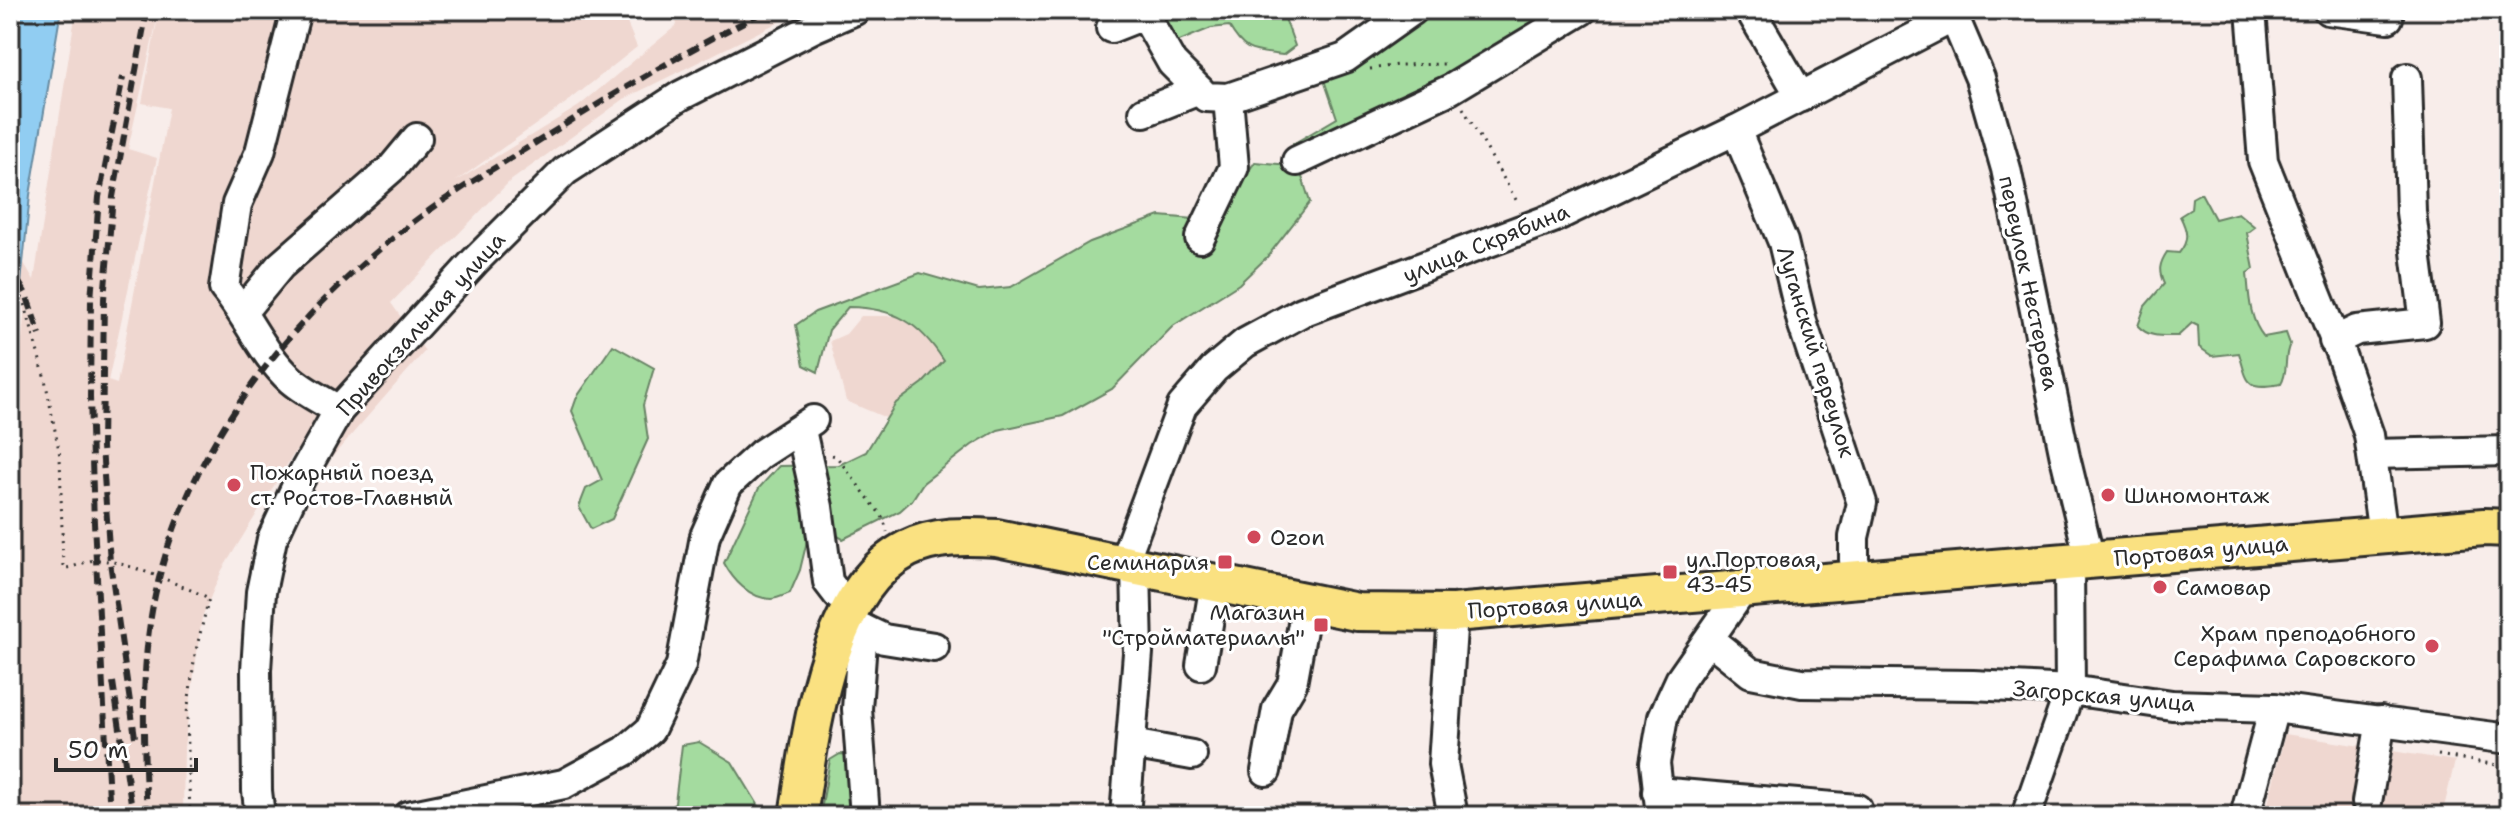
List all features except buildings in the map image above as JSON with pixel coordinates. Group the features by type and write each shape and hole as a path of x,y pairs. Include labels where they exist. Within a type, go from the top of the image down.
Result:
{"main road":[{"name":"Портовая улица","path":"798,816 815,714 862,588 882,565 908,548 958,536 997,538 1357,612 1453,613 2383,535 2509,528"}],"street":[{"path":"296,10 260,152 237,204 224,288 290,379 339,410"},
{"name":"Привокзальная улица","path":"260,816 256,670 264,579 272,539 300,479 339,410 475,261 565,171 680,96 855,10"},
{"path":"1111,28 1143,12 1172,63 1206,97 1228,98 1345,58 1413,10"},
{"path":"1297,161 1582,10"},
{"path":"1750,10 1801,97"},
{"path":"2251,10 2263,161 2369,435 2383,535"},
{"path":"2328,10 2388,18"},
{"name":"улица Скрябина","path":"1130,566 1182,406 1214,369 1245,343 1302,312 1553,218 1801,97 1955,13"},
{"name":"переулок Нестерова","path":"1955,13 1980,78 2006,169 2065,457 2079,561 2070,690 2026,816"},
{"path":"2334,341 2357,330 2425,323 2411,212 2407,78"},
{"path":"1144,112 1199,90"},
{"path":"1200,238 1234,167 1228,98"},
{"name":"Луганский переулок","path":"1736,130 1783,242 1802,322 1862,503 1854,537 1854,560 1861,580"},
{"path":"243,311 280,266 392,168 417,138"},
{"path":"408,816 564,784 625,751 650,730 681,665 705,536 728,484 761,454 807,425 828,582 853,617 884,639 934,647"},
{"path":"2372,454 2509,451"},
{"path":"1125,816 1138,653 1130,566"},
{"path":"1201,665 1215,583"},
{"path":"1742,591 1680,680 1663,717 1655,763 1659,804 1857,809"},
{"path":"1266,771 1277,709 1292,684 1307,602"},
{"path":"1453,613 1443,764 1453,816"},
{"path":"853,617 865,816"},
{"name":"Загорская улица","path":"1710,640 1751,673 1802,683 1973,685 2070,690 2172,705 2274,708 2509,739"},
{"path":"2245,816 2274,708"},
{"path":"2367,802 2381,721"},
{"path":"1131,744 1192,755"}],"path":[{"path":"1336,61 1345,70 1453,76 1531,226"},
{"path":"10,276 24,301 45,379 60,456 63,568 95,560 110,562 185,585 209,598 195,654 187,713 190,816"},
{"path":"824,454 836,456 884,519 887,532"},
{"path":"876,537 897,527"}],"shaded area":[{"path":"76,10 644,10 625,18 637,47 570,100 455,182 579,106 677,25 674,10 803,10 624,99 509,182 391,303 425,351 325,465 296,450 222,570 202,617 184,747 183,816 10,816 10,473 25,305 10,281 10,239 34,280","holes":["159,11 142,103 169,108 117,384 108,381 157,158 128,149"]},
{"path":"861,316 935,316 972,335 917,431 846,401 830,341 846,334"},
{"path":"2285,734 2455,761 2442,816 2265,816"}],"green space":[{"path":"1165,10 1282,10 1295,46 1283,55 1251,50 1240,42 1229,26 1211,28 1177,42 1154,31"},
{"path":"1425,10 1574,10 1297,158 1293,144 1337,118 1324,80 1345,70"},
{"path":"1297,161 1310,202 1267,257 1239,284 1173,326 1112,389 1063,416 998,430 972,445 923,483 900,511 843,539 812,520 800,570 790,593 773,599 763,598 749,592 732,576 724,563 759,488 779,466 839,465 866,452 896,403 923,383 944,361 925,336 904,320 879,310 848,307 829,330 818,372 804,365 796,325 815,312 920,273 979,290 1011,287 1090,242 1160,216 1194,219 1193,229 1241,182 1255,162 1290,165"},
{"path":"2201,193 2215,219 2238,213 2255,227 2247,233 2254,269 2247,273 2251,306 2255,322 2264,337 2286,333 2290,344 2281,384 2261,386 2250,382 2239,353 2212,356 2199,347 2198,326 2192,323 2178,336 2152,334 2138,326 2145,306 2164,284 2160,271 2164,256 2167,252 2179,253 2185,244 2186,230 2180,216 2191,209 2192,198"},
{"path":"613,345 654,368 643,405 648,439 612,519 591,529 579,507 586,489 602,480 572,411 577,397"},
{"path":"699,742 732,762 765,816 667,816 675,803 682,745"},
{"path":"840,754 853,755 854,816 820,816 830,760"}],"water":[{"path":"11,10 61,10 30,195 10,390"}],"railway":[{"path":"135,737 110,562 102,447 104,299 113,197 147,10"},
{"path":"147,816 146,662 152,611 165,555 185,501 210,450 240,401 275,355 354,272 433,208 629,85 768,10"},
{"path":"110,816 94,523 91,300 99,197 123,77"},
{"path":"10,267 26,294 40,335"},
{"path":"113,682 133,816"}],"place":[{"name":"Пожарный поезд ст. Ростов-Главный","path":"234,485"},
{"name":"Шиномонтаж","path":"2108,495"},
{"name":"Ozon","path":"1254,537"},
{"name":"Семинария","path":"1225,562"},
{"name":"ул.Портовая, 43-45","path":"1670,572"},
{"name":"Самовар","path":"2160,587"},
{"name":"Магазин \"Стройматериалы\"","path":"1321,625"},
{"name":"Храм преподобного Серафима Саровского","path":"2432,646"}]}
